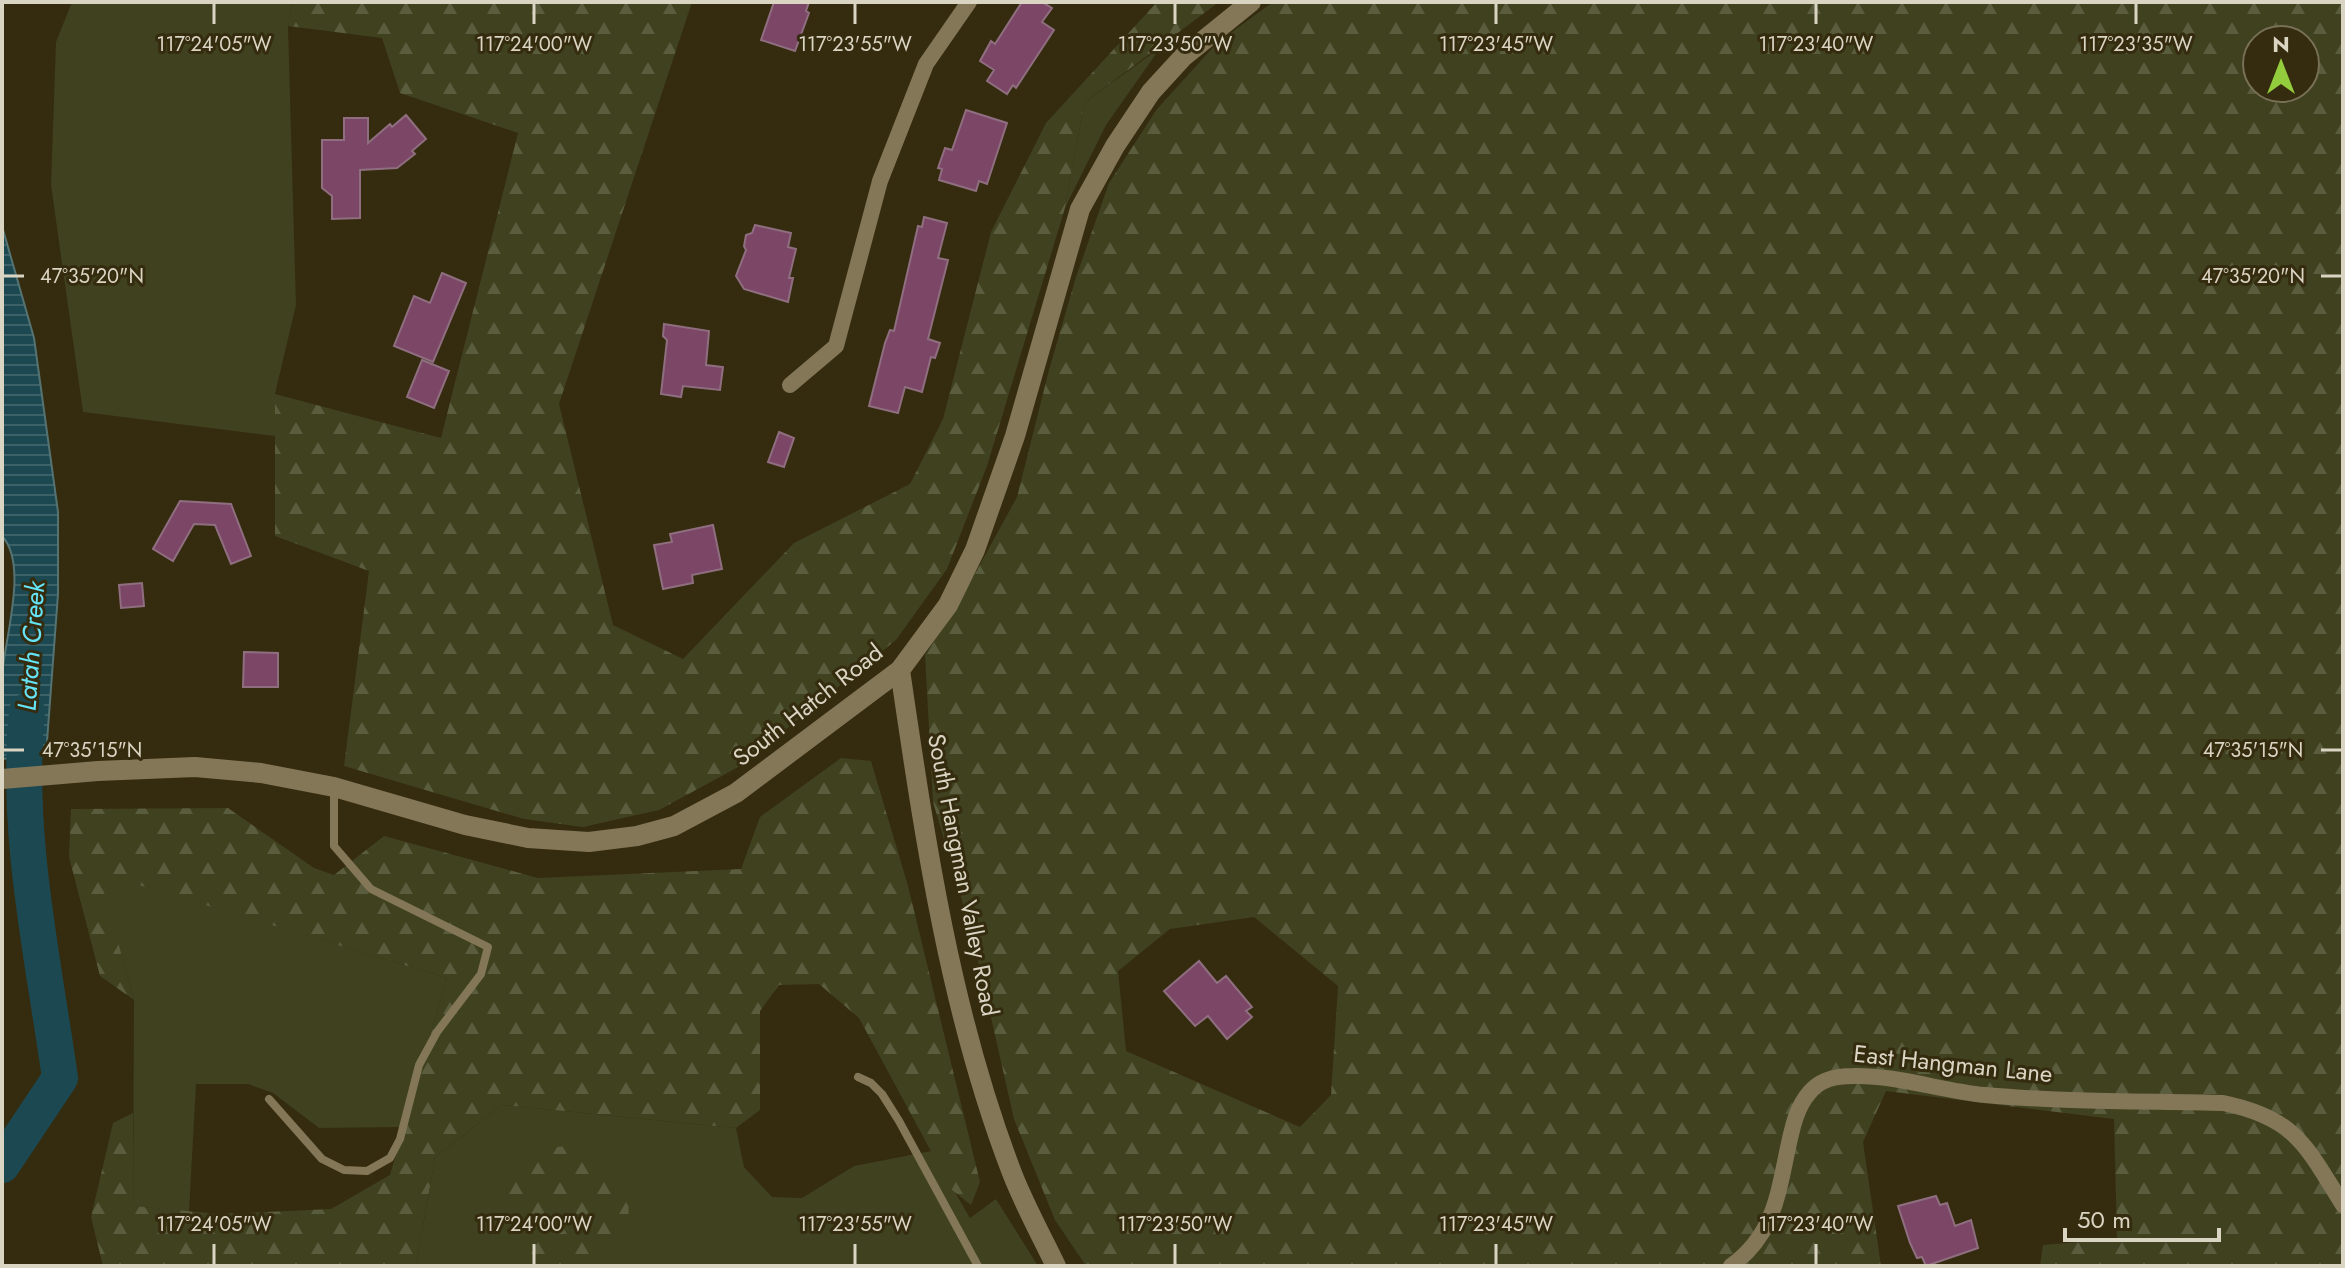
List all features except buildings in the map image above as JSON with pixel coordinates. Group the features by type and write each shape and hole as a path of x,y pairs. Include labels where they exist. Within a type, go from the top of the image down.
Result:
{"main road":[{"name":"South Hatch Road","path":"2,779 195,767 261,773 334,787 465,825 528,838 589,842 637,836 674,826 736,793 900,670 948,605 975,550 1015,436 1080,209 1115,146 1151,92 1183,57 1251,2"},
{"name":"South Hangman Valley Road","path":"900,670 938,905 968,1039 1012,1174 1056,1266"}],"street":[{"path":"790,385 836,346 880,181 926,64 969,2"},
{"name":"East Hangman Lane","path":"1731,1266 1748,1252 1769,1222 1801,1105 1822,1081 1837,1077 1876,1076 1982,1095 2223,1103 2254,1109 2277,1120 2296,1135 2343,1205"}],"lane":[{"path":"269,1099 322,1159 344,1170 367,1171 390,1158 400,1139 419,1065 437,1032 481,974 488,947 371,889 334,846 334,787"},
{"path":"858,1077 871,1083 882,1094 978,1266"}],"green space":[{"path":"72,2 292,2 288,27 296,305 275,394 275,436 83,412 51,185 56,42"},
{"path":"292,2 692,2 559,404 613,625 683,659 794,543 910,484 943,419 991,232 1046,123 1157,2 1219,2 1084,103 1065,208 987,466 947,569 896,640 742,765 659,810 583,827 524,819 344,766 369,571 275,536 275,394 441,438 518,133 400,93 382,38 288,26"},
{"path":"1273,2 2343,2 2343,1266 2040,1266 2043,1245 2117,1239 2114,1119 1886,1091 1863,1142 1881,1266 1086,1266 1055,1220 1014,1119 973,938 933,802 925,655 1017,497 1076,277 1109,183 1157,109 1217,43","holes":["1254,917 1338,986 1331,1095 1300,1127 1126,1051 1118,971 1170,929"]},
{"path":"1161,47 1106,125 1065,208 1084,103"},
{"path":"841,758 871,761 908,886 980,1182 971,1205 952,1190 859,1018 819,984 779,985 760,1011 760,1110 736,1128 502,1105 435,1157 416,1266 103,1266 91,1217 113,1123 133,1113 133,1206 220,1214 331,1209 390,1175 447,978 99,873 134,1000 100,976 69,857 71,809 228,808 314,868 334,875 384,836 538,878 741,869 760,817"},
{"path":"98,872 447,978 404,1127 319,1128 273,1093 248,1084 196,1084 189,1212 133,1206 134,1000"},
{"path":"502,1105 736,1128 744,1167 772,1197 802,1198 854,1166 931,1151 970,1218 996,1199 1038,1266 416,1266 435,1157"},
{"path":"576,1145 629,1187 628,1239 579,1266 528,1266 493,1182 529,1150"}],"water":[{"path":"2,226 34,338 58,512 58,594 46,755 2,759 2,677 13,604 14,565 10,549 2,536"}],"waterway":[{"name":"Latah Creek","path":"2,1165 60,1078 28,849 24,757 27,711"}]}
